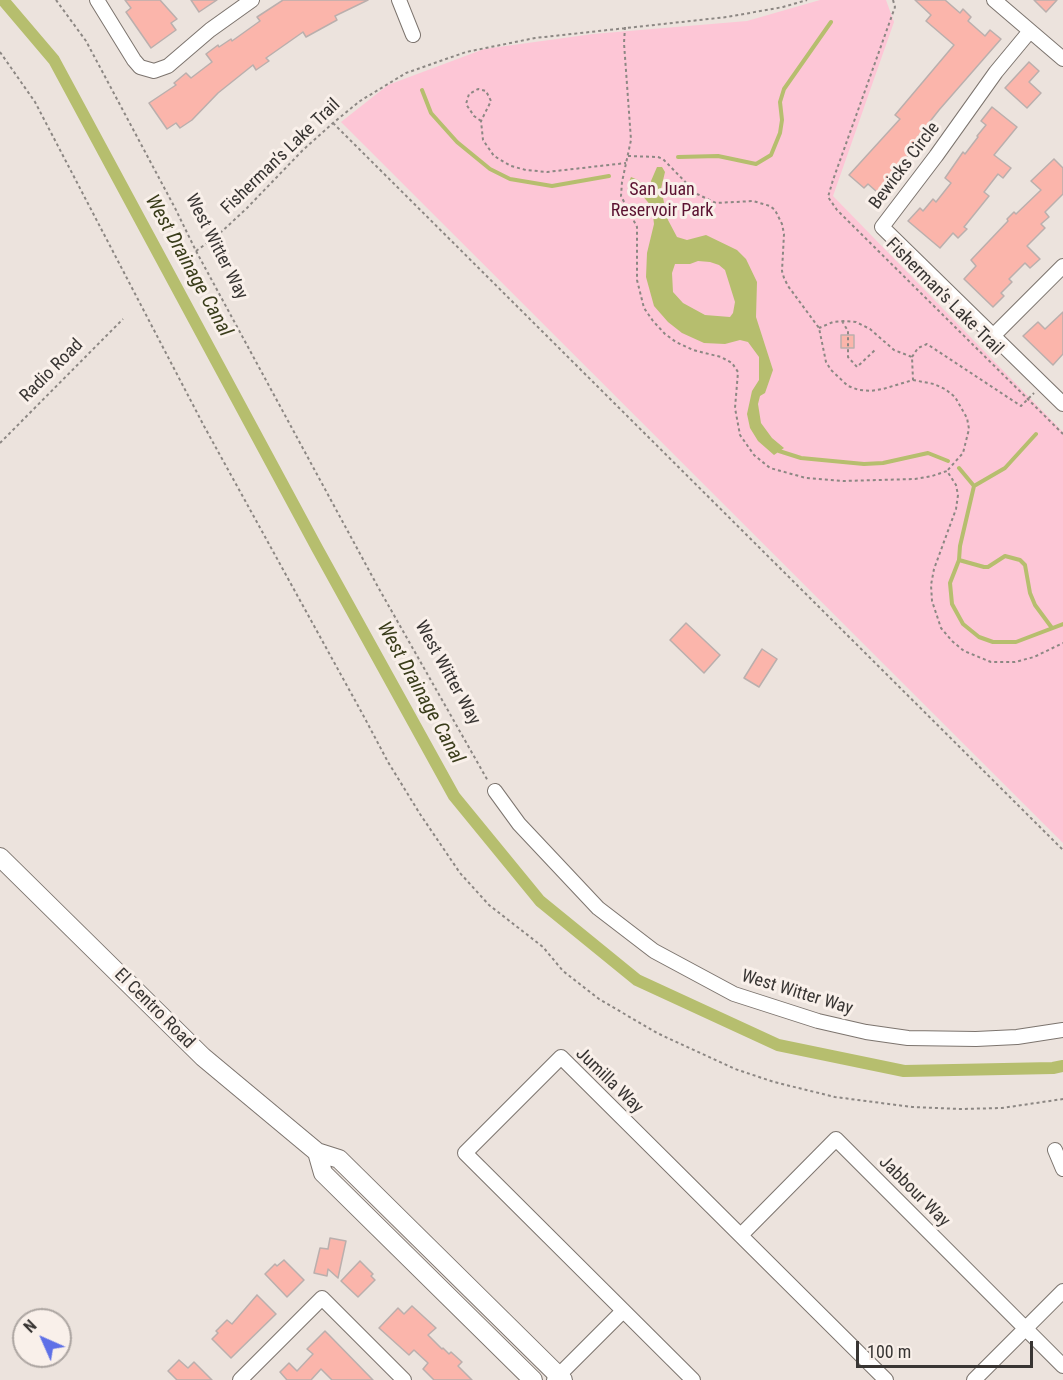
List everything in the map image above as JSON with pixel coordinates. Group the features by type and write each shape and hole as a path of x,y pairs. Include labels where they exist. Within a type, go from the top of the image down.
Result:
{"main road":[{"name":"El Centro Road","path":"0,857 203,1057 317,1152 339,1159 559,1379"},
{"name":"El Centro Road","path":"317,1152 323,1173 533,1380"}],"street":[{"path":"97,0 134,60 140,67 154,71 168,66 210,30 252,0"},
{"path":"399,0 413,35"},
{"path":"994,0 1063,59"},
{"name":"Bewicks Circle","path":"994,335 882,227 996,72 1030,31"},
{"path":"1063,266 994,335 1063,404"},
{"name":"West Witter Way","path":"495,791 519,824 598,908 654,951 734,994 818,1021 866,1032 908,1038 976,1039 1063,1030"},
{"name":"Jumilla Way","path":"622,1311 465,1153 561,1057 886,1380"},
{"name":"Jabbour Way","path":"741,1235 836,1139 1063,1366"},
{"path":"1055,1150 1063,1170"},
{"path":"974,1380 1063,1291"},
{"path":"240,1380 322,1298 404,1380"},
{"path":"559,1379 622,1311 693,1380"}],"path":[{"name":"West Witter Way","path":"56,0 86,41 176,208 196,251 378,587 495,791"},
{"name":"Fisherman’s Lake Trail","path":"196,251 225,229 333,123 360,101 405,73 466,52 535,38 727,17 783,7 807,0"},
{"name":"Fisherman’s Lake Trail","path":"893,0 895,7 828,197 837,210 872,241 1063,434"},
{"path":"625,27 624,43 631,140 626,163 621,196 637,227 637,280 644,308 659,328 676,342 693,350 727,359 735,367 738,384 736,423 746,446 770,468 806,477 843,481 915,479 947,471 963,453 969,429 967,418 955,397 934,384 913,380 871,391 848,386 838,378 826,362 819,328 784,278 782,258 784,234 775,210 762,202 716,203 697,194 663,159 628,156"},
{"path":"0,52 35,102 204,426 388,762 460,873 489,905 543,947 563,971 599,999 657,1033 735,1069 774,1082 835,1097 912,1107 1002,1108 1063,1099"},
{"path":"481,121 466,104 469,94 478,89 486,91 491,101 481,121 483,140 494,156 511,166 547,172 626,163"},
{"path":"333,123 1063,850"},
{"name":"Radio Road","path":"0,442 123,319"},
{"path":"842,321 848,331 848,357 856,367 875,350"},
{"path":"819,328 833,322 856,322 864,325 894,350 912,357"},
{"path":"913,380 912,357 914,352 922,345 932,346 1021,406 1028,399"},
{"path":"947,471 956,485 958,495 956,509 934,569 931,585 932,601 941,628 964,651 991,662 1016,662 1034,657 1063,643"}],"green space":[{"name":"San Juan Reservoir Park","path":"820,0 886,0 894,22 833,196 1063,432 1063,843 341,122 388,85 484,49 593,34 747,21"}],"shaded area":[{"path":"657,167 662,167 665,172 661,189 668,220 677,237 687,240 706,235 737,250 746,259 757,282 756,317 773,370 765,393 760,396 758,404 761,423 772,438 784,448 774,455 758,441 750,428 747,414 752,391 759,380 759,357 748,342 740,340 725,344 704,343 682,333 654,306 646,277 647,253 654,224 652,207 636,188 628,184 631,177 646,188 652,186 651,181","holes":["710,262 725,270 735,302 730,317 705,315 683,303 673,292 672,273 675,264"]}],"building":[{"path":"125,0 160,0 177,19 171,23 176,30 151,48 126,12 131,8"},
{"path":"191,0 217,0 199,12"},
{"path":"283,0 368,0 335,16 337,20 306,37 303,32 266,58 269,61 256,70 253,65 218,93 192,120 180,128 176,123 167,129 149,103 176,85 174,83 186,73 191,78 212,62 206,54 218,45 219,47 231,39 232,41 260,21 257,17"},
{"path":"915,0 945,0 960,13 963,9 971,17 968,21 985,36 990,30 1001,39 939,110 917,138 921,141 877,192 868,184 864,188 849,175 900,119 895,115 954,45 926,21 931,15"},
{"path":"1034,0 1057,0 1046,12"},
{"path":"1029,62 1039,71 1029,82 1041,93 1027,108 1005,88"},
{"path":"992,107 1017,127 994,155 1011,168 1003,178 998,174 984,192 989,196 964,227 967,229 958,238 953,233 940,248 908,221 920,208 923,211 933,199 936,202 951,183 945,178 986,125 981,121"},
{"path":"1054,159 1063,168 1063,194 1045,212 1049,217 1041,224 1045,228 1027,246 1040,259 1030,268 1025,263 1009,279 1012,282 1001,293 1004,296 993,307 964,279 976,266 971,260 1014,212 1016,214 1041,190 1031,181"},
{"path":"1063,312 1063,354 1053,365 1023,336 1038,322 1045,329"},
{"path":"841,335 854,335 854,348 841,348"},
{"path":"686,623 720,655 704,673 670,640"},
{"path":"762,649 777,659 759,687 744,678"},
{"path":"330,1238 346,1241 338,1278 328,1269 327,1276 314,1273 320,1248 328,1249"},
{"path":"284,1260 304,1280 287,1297 265,1274 275,1264 277,1266"},
{"path":"360,1261 373,1274 371,1276 375,1280 358,1297 341,1281"},
{"path":"257,1295 276,1314 231,1358 212,1339 218,1333 216,1331 227,1320 232,1324"},
{"path":"412,1306 436,1328 428,1335 442,1349 449,1354 451,1352 462,1362 458,1366 472,1380 434,1380 423,1369 428,1363 414,1350 409,1355 379,1328 398,1308 404,1314"},
{"path":"325,1331 373,1380 332,1380 321,1369 311,1380 287,1380 280,1372 289,1363 297,1371 313,1354 307,1349"},
{"path":"179,1360 188,1368 194,1362 212,1380 177,1380 168,1371"}],"waterway":[{"name":"West Drainage Canal","path":"3,0 54,60 317,548 454,796 540,901 637,980 778,1045 904,1071 1063,1066"},
{"path":"678,157 718,156 756,164 771,155 780,133 782,120 780,102 784,89 831,22"},
{"path":"422,90 431,113 457,142 490,169 510,179 552,186 609,176"},
{"path":"1036,434 1005,468 974,486 960,546 959,560 950,583 952,604 963,624 979,637 993,642 1016,642 1063,624"},
{"path":"779,451 801,458 864,464 883,463 928,453 948,461"},
{"path":"959,468 974,486"},
{"path":"959,560 984,567 988,567 1005,556 1020,560 1025,565 1030,593 1035,605 1052,628"}]}
